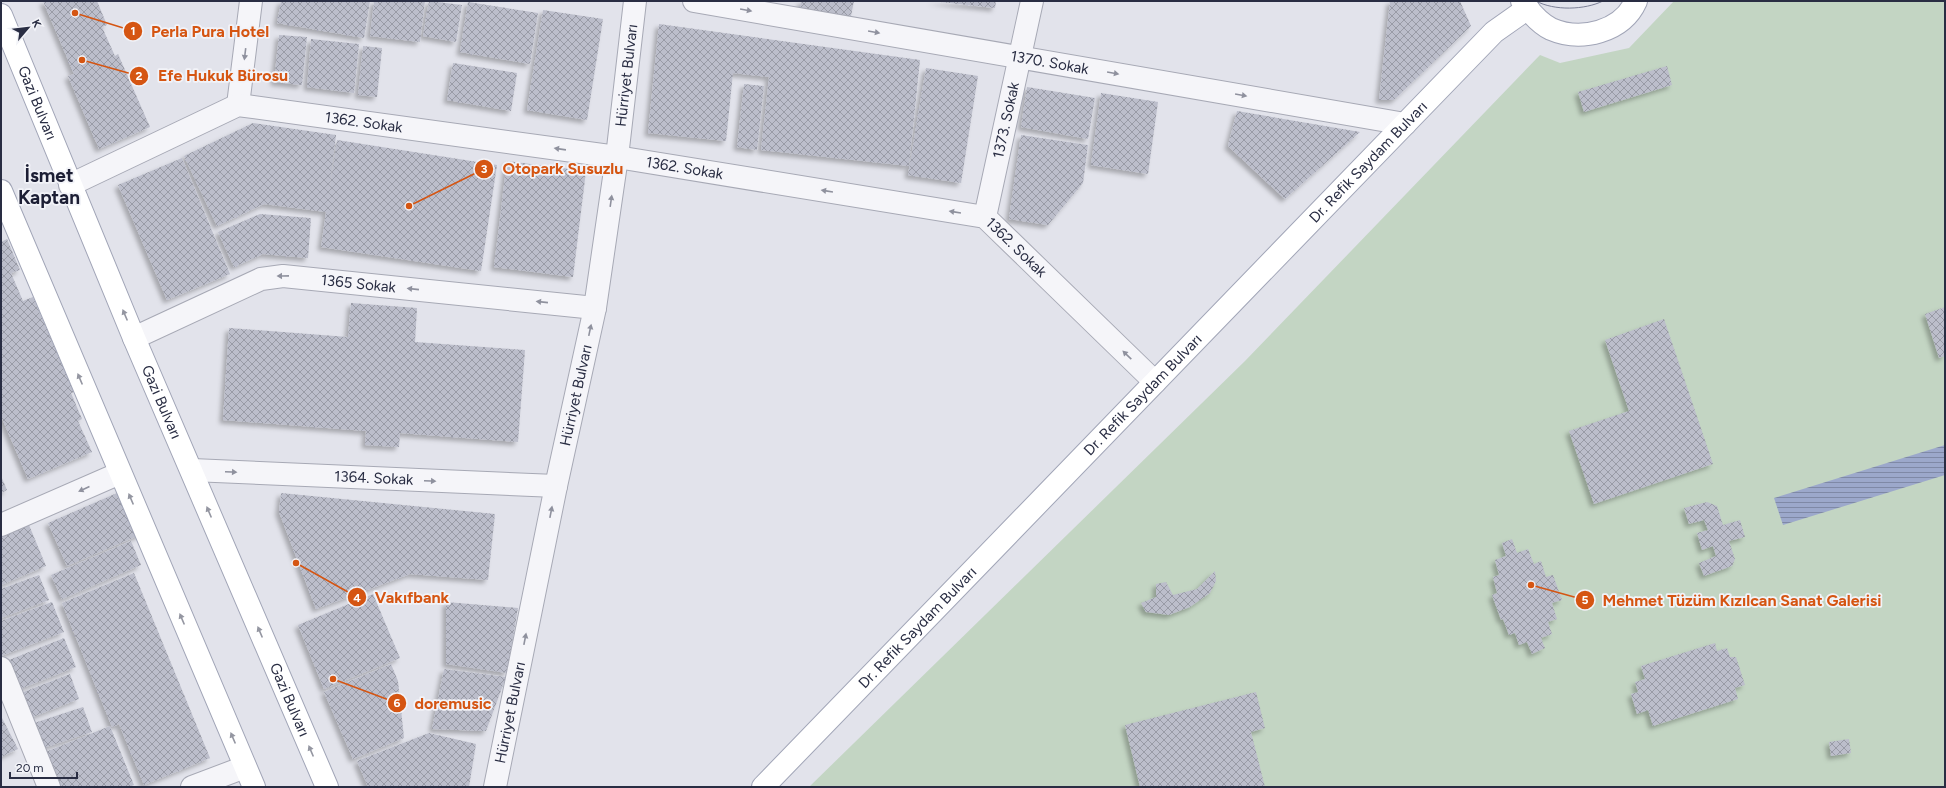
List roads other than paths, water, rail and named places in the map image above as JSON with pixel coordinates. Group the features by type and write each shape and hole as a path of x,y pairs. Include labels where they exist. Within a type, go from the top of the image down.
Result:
{"main road":[{"path":"1524,3 1536,18 1550,28 1568,34 1587,35 1605,30 1621,20 1636,1"},
{"name":"Dr. Refik Saydam Bulvarı","path":"763,787 1494,32 1524,3"},
{"name":"Gazi Bulvarı","path":"1,15 134,338 192,470 326,787"},
{"path":"1,191 5,212 120,473 254,787"}],"street":[{"path":"70,185 238,105 251,1"},
{"name":"Hürriyet Bulvarı","path":"495,787 556,486 595,308 617,157 635,1"},
{"name":"1370. Sokak","path":"694,1 1405,124"},
{"name":"1373. Sokak","path":"985,217 1032,1"},
{"name":"1362. Sokak","path":"238,105 617,157 985,217 1155,382"},
{"name":"1365 Sokak","path":"134,338 261,279 283,276 595,308"},
{"name":"1364. Sokak","path":"192,470 556,486"},
{"path":"1,525 120,473"},
{"path":"1,668 8,705 49,787"},
{"path":"192,787 245,767"}],"water":[{"path":"1945,445 1945,475 1783,525 1774,498"}],"tram line":[{"path":"1536,1 1560,8 1579,8 1603,1"}],"place":[{"name":"Perla Pura Hotel","path":"75,13"},
{"name":"Efe Hukuk Bürosu","path":"82,60"},
{"name":"Otopark Susuzlu","path":"409,206"},
{"name":"Vakıfbank","path":"296,563"},
{"name":"Mehmet Tüzüm Kızılcan Sanat Galerisi","path":"1531,585"},
{"name":"doremusic","path":"333,679"}],"district":[{"name":"İsmet Kaptan","path":"49,186"}]}
